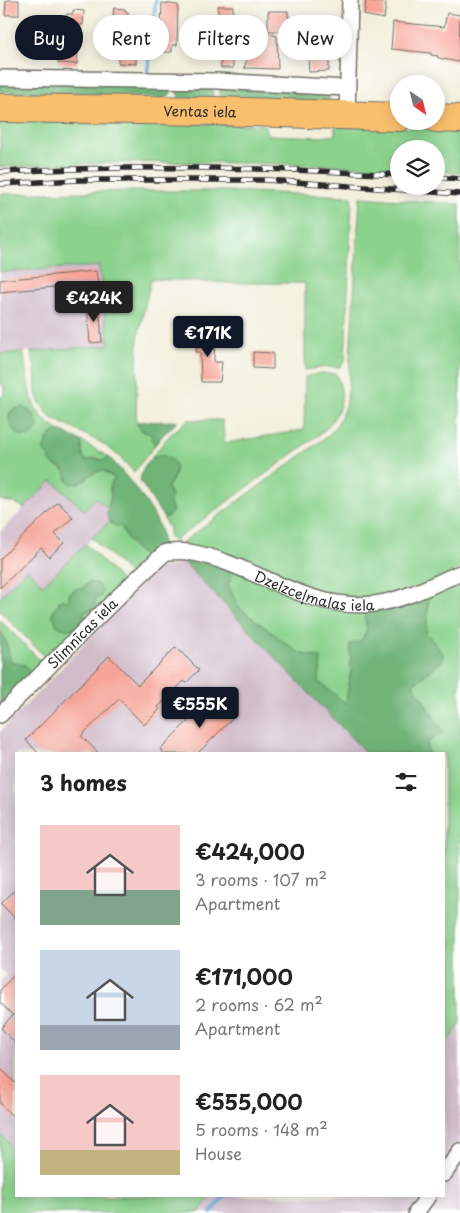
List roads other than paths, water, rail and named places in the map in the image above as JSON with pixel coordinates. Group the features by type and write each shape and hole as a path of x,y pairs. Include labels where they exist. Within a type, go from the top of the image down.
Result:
{"highway":[{"name":"Ventas iela","path":"0,108 390,117"},
{"path":"445,118 460,119"}],"street":[{"path":"346,115 350,0"},
{"path":"0,78 216,81 347,88"},
{"name":"Dzelzceļmalas iela","path":"166,552 187,552 203,555 296,592 341,604 373,604 390,601 408,596 460,573"},
{"name":"Slimnīcas iela","path":"0,715 50,667 131,583 166,552"},
{"path":"445,1173 460,1151"},
{"path":"416,1213 427,1197"}],"waterway":[{"path":"148,71 156,0"},
{"path":"211,1213 225,1197"}],"railway":[{"path":"0,172 100,168 200,168 390,175"},
{"path":"445,178 460,179"},
{"path":"0,184 78,180 267,180 460,194"}]}
